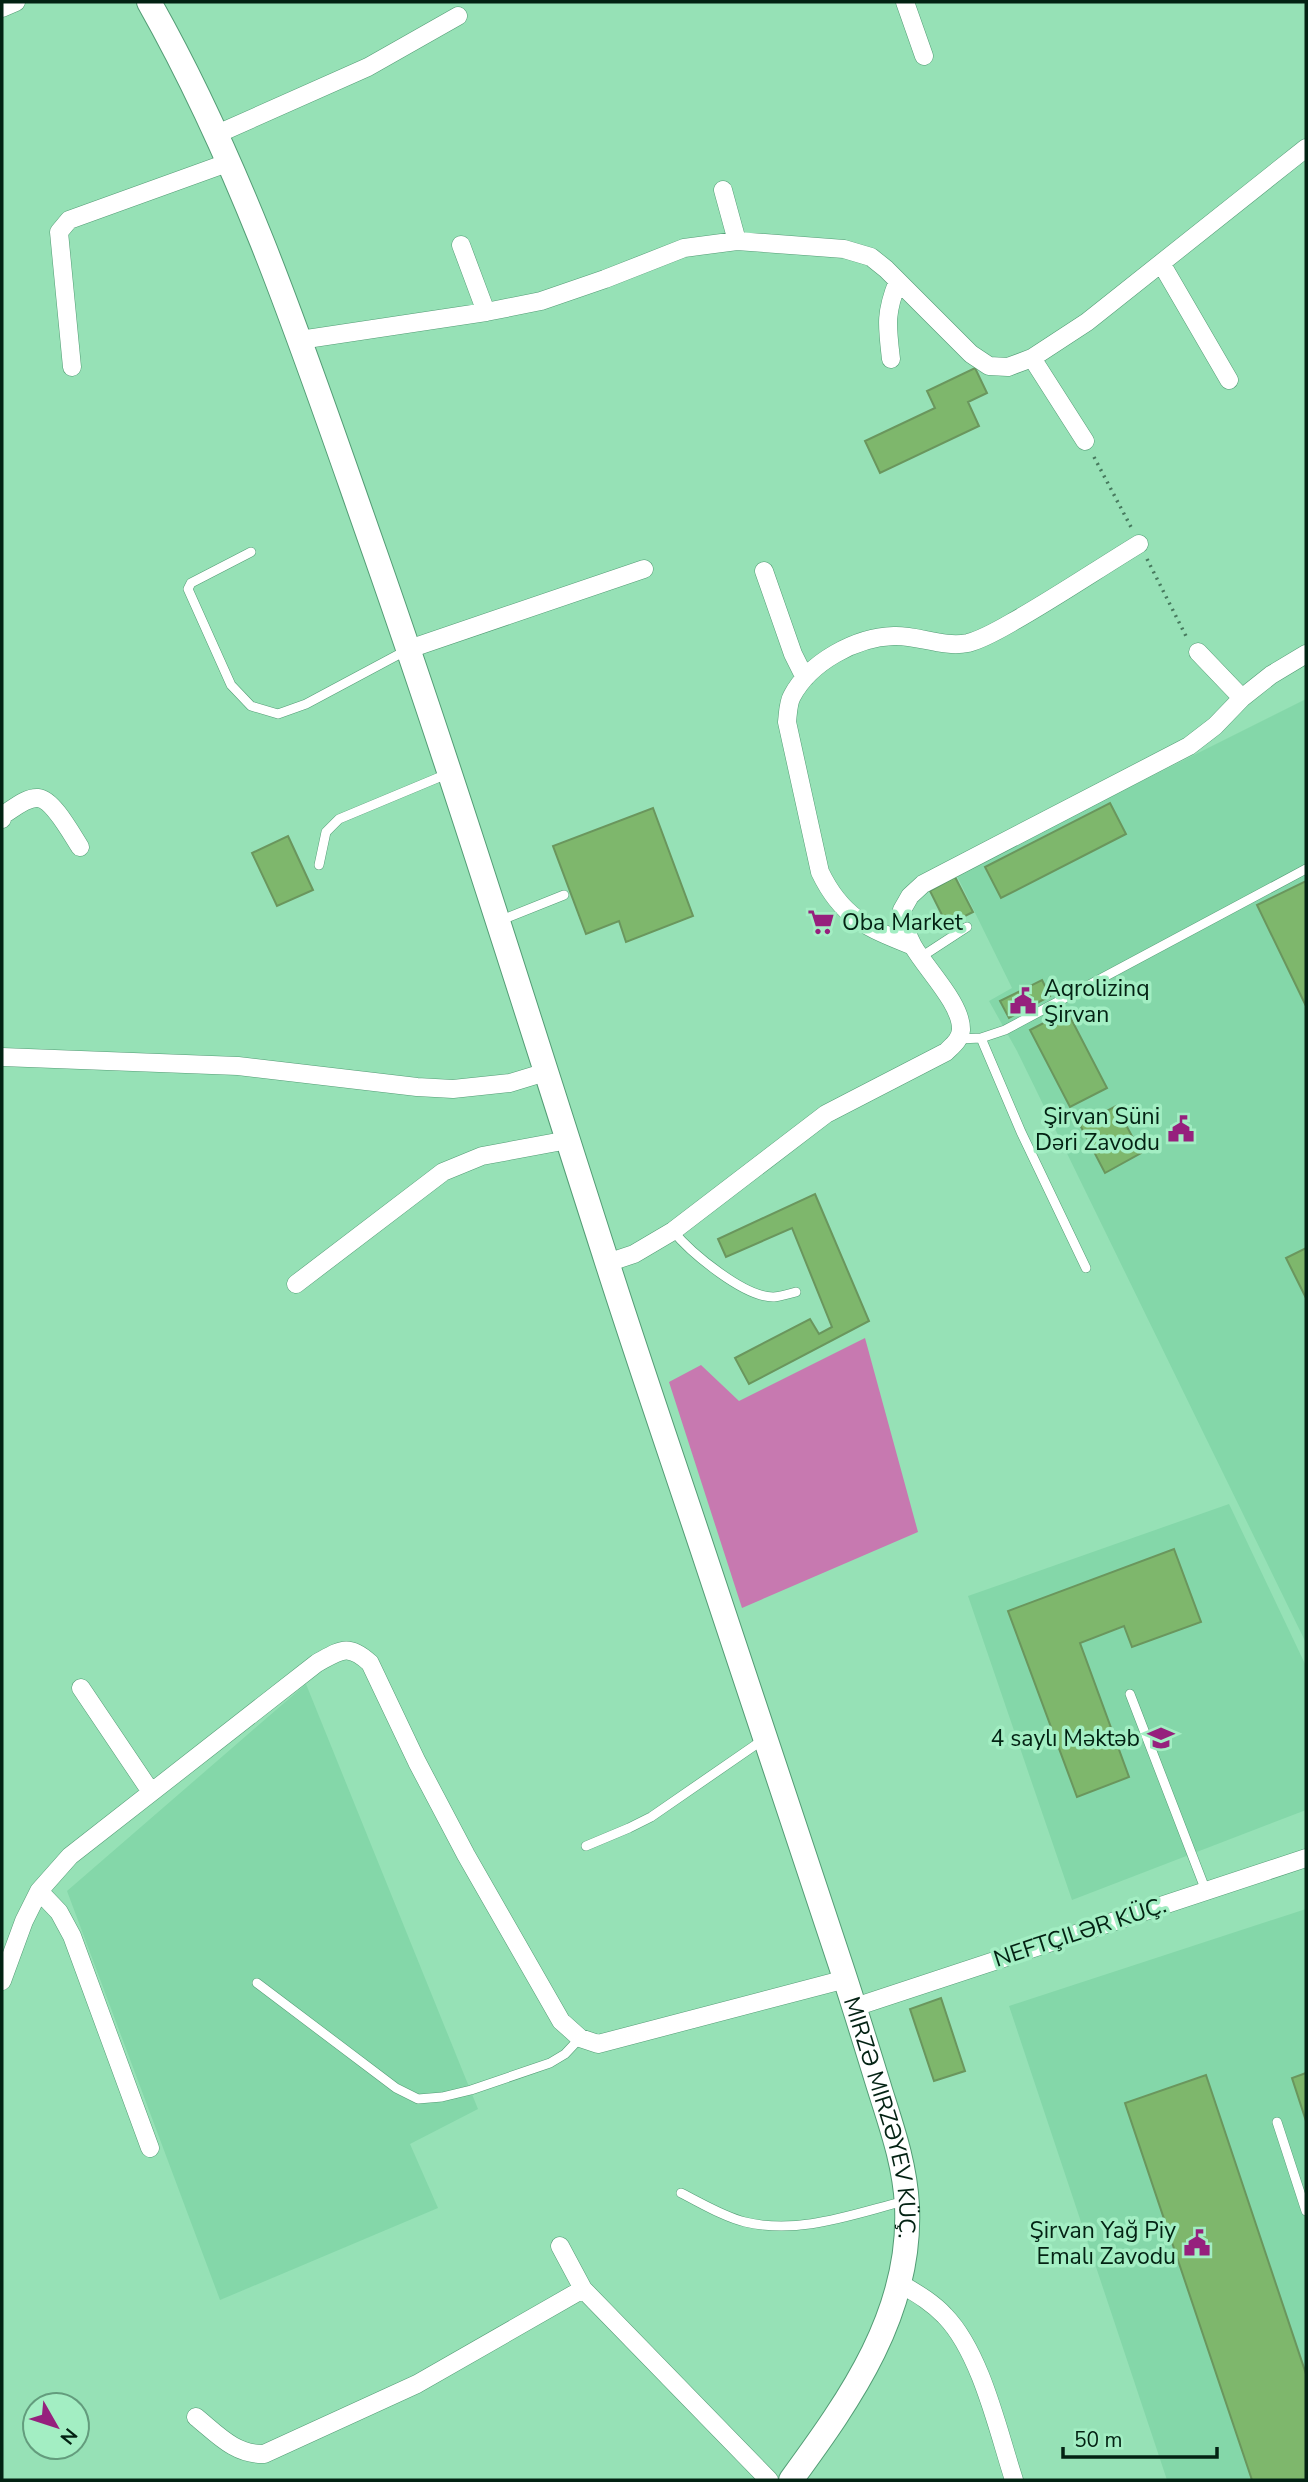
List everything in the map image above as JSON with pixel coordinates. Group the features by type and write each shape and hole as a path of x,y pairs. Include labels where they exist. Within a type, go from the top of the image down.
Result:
{"main road":[{"name":"MIRZƏ MIRZƏYEV KÜÇ.","path":"149,2 228,163 300,341 409,649 607,1263 855,2007 900,2154 907,2201 907,2246 901,2284 889,2318 854,2389 791,2480"}],"street":[{"path":"2,8 16,2"},
{"path":"905,2 924,56"},
{"path":"215,135 368,67 458,16"},
{"path":"300,341 541,301 684,248 737,242 845,249 871,257 971,354 989,366 1008,368 1032,358 1087,322 1306,148"},
{"path":"72,367 59,232 69,220 228,163"},
{"path":"723,190 737,242"},
{"path":"461,245 486,312"},
{"path":"1161,264 1229,380"},
{"path":"891,359 887,320 889,304 898,281"},
{"path":"1032,358 1085,441"},
{"path":"917,951 875,931 849,914 830,893 820,872 787,722 790,698 804,678 828,657 867,641 894,636 968,643 1004,627 1139,544"},
{"path":"409,649 644,569"},
{"path":"765,572 804,678"},
{"path":"1198,652 1242,698"},
{"path":"607,1263 634,1254 673,1231 826,1114 946,1052 959,1039 961,1028 957,1011 917,951 905,927 902,910 910,896 923,884 1189,746 1271,675 1306,654"},
{"path":"2,818 25,801 38,798 49,803 80,847"},
{"path":"2,1056 238,1066 453,1089 510,1083 546,1072"},
{"path":"296,1284 443,1172 482,1156 568,1140"},
{"path":"2,1981 24,1921 39,1891 70,1856 317,1663 342,1649 358,1652 370,1663 466,1855 561,2021 580,2038 598,2044 845,1979"},
{"path":"81,1688 151,1792"},
{"name":"NEFTÇILƏR KÜÇ.","path":"855,2007 1306,1858"},
{"path":"39,1891 59,1912 72,1936 150,2148"},
{"path":"560,2246 583,2289 769,2480"},
{"path":"901,2284 946,2316 964,2343 979,2372 1014,2480"},
{"path":"196,2417 233,2447 250,2455 264,2454 417,2384 583,2289"}],"lane":[{"path":"251,552 191,583 188,589 231,685 251,706 278,713 306,704 409,649"},
{"path":"319,865 326,832 339,819 449,773"},
{"path":"959,1039 981,1038 1005,1030 1306,869"},
{"path":"497,921 564,895"},
{"path":"917,951 967,927"},
{"path":"981,1038 1021,1132 1086,1268"},
{"path":"673,1231 704,1263 747,1289 772,1297 796,1292"},
{"path":"1130,1694 1206,1891"},
{"path":"586,1846 651,1816 766,1738"},
{"path":"257,1983 396,2088 418,2099 443,2097 471,2090 550,2063 565,2054 580,2038"},
{"path":"1277,2122 1306,2211"},
{"path":"681,2193 743,2222 775,2227 804,2226 907,2201"}],"shaded area":[{"name":"Şirvan Süni Dəri Zavodu","path":"1306,699 1306,1643 1017,1051 989,1001 1012,988 956,874"},
{"path":"865,1338 918,1532 742,1608 669,1382 701,1365 739,1401"},
{"name":"4 saylı Məktəb","path":"1229,1504 1306,1666 1306,1810 1072,1900 968,1596"},
{"path":"306,1684 478,2109 410,2144 438,2208 220,2300 67,1891"},
{"name":"Şirvan Yağ Piy Emalı Zavodu","path":"1306,1909 1306,2480 1167,2480 1009,2006"}],"building":[{"path":"975,368 987,393 968,402 979,426 880,473 865,441 935,408 927,391"},
{"path":"1110,803 1126,834 1001,898 985,867"},
{"path":"653,808 693,916 626,942 619,921 586,934 553,846"},
{"path":"288,836 313,890 277,906 252,853"},
{"path":"955,877 973,912 947,925 930,891"},
{"path":"1306,881 1306,1006 1257,905"},
{"path":"1042,980 1050,996 1009,1018 1000,1001"},
{"path":"1067,1011 1107,1088 1070,1107 1030,1030"},
{"path":"1116,1106 1141,1153 1105,1173 1080,1125"},
{"path":"815,1194 869,1321 749,1384 735,1358 810,1319 819,1334 832,1327 792,1228 726,1257 718,1239"},
{"path":"1306,1248 1306,1298 1286,1258"},
{"path":"1174,1549 1201,1622 1132,1647 1124,1626 1080,1643 1129,1777 1077,1797 1008,1611"},
{"path":"941,1998 965,2071 934,2081 910,2009"},
{"path":"1306,2073 1306,2121 1292,2078"},
{"path":"1206,2075 1306,2374 1306,2480 1252,2480 1125,2103"}],"place":[{"name":"Oba Market","path":"821,922"},
{"name":"Aqrolizinq Şirvan","path":"1023,1001"},
{"name":"Şirvan Süni Dəri Zavodu","path":"1181,1129"},
{"name":"4 saylı Məktəb","path":"1161,1738"},
{"name":"Şirvan Yağ Piy Emalı Zavodu","path":"1197,2243"}]}
